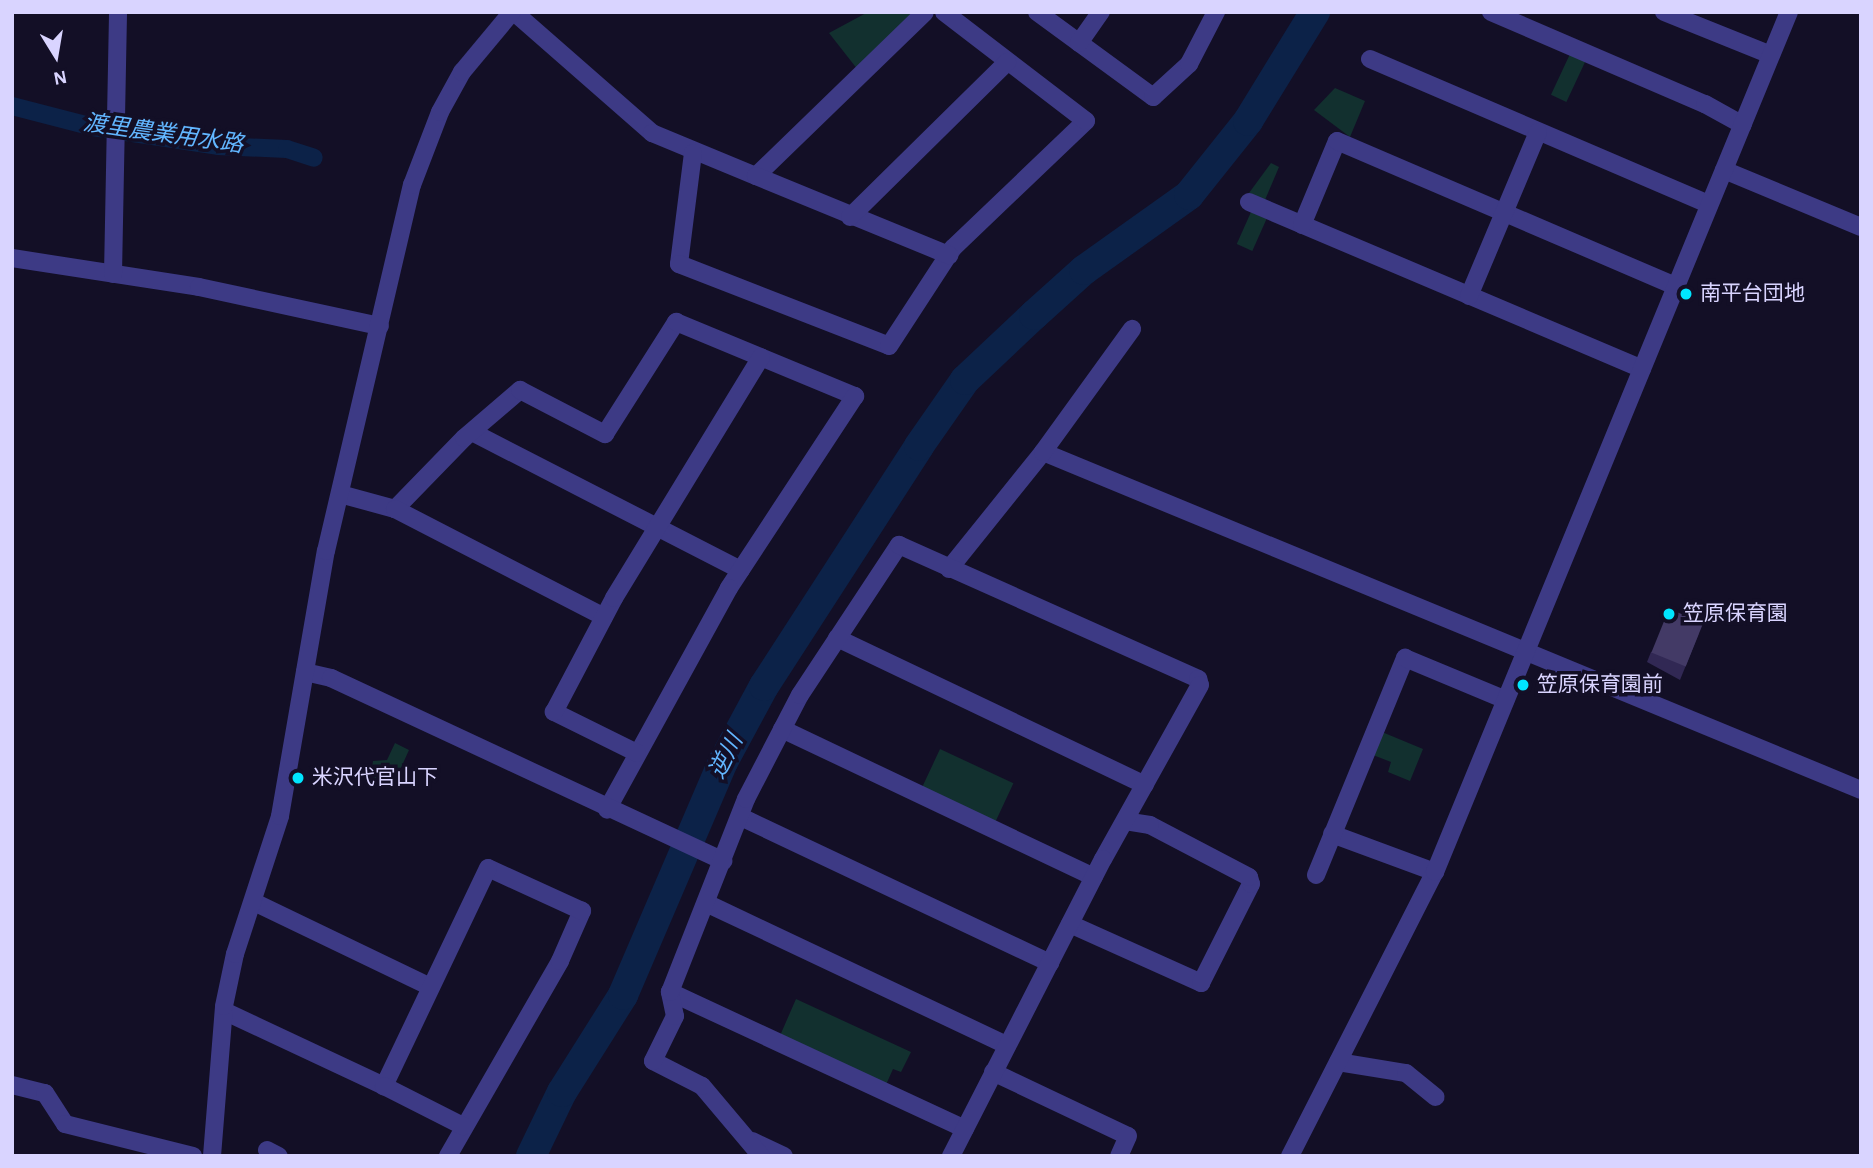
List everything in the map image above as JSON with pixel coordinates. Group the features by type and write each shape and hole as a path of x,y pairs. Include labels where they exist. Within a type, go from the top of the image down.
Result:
{"street":[{"path":"113,274 118,12"},
{"path":"212,1156 224,1011 235,954 280,816 340,494 424,150 462,72 513,12 652,134 850,217 949,255"},
{"path":"757,176 925,12"},
{"path":"694,153 680,264 889,346 949,255 1086,121 944,12"},
{"path":"1037,12 1153,97 1189,64 1216,12"},
{"path":"1079,43 1101,12"},
{"path":"1491,12 1705,104 1743,125"},
{"path":"1664,12 1771,55"},
{"path":"1290,1156 1435,872 1789,12"},
{"path":"1370,59 1709,204"},
{"path":"850,217 1007,62"},
{"path":"1469,296 1538,132"},
{"path":"1302,225 1337,141 1676,286"},
{"path":"1724,170 1861,227"},
{"path":"1248,202 1642,369"},
{"path":"12,258 113,274 380,326"},
{"path":"395,509 472,432 520,390 604,434 676,322 855,396 741,570 607,810"},
{"path":"949,569 1043,452 1132,329"},
{"path":"637,753 554,712 604,617 657,526 761,357"},
{"path":"472,432 741,570"},
{"path":"1043,452 1861,790"},
{"path":"340,494 395,509 604,617"},
{"path":"761,1156 702,1086 653,1061 675,1016 670,992 706,903 716,858 741,817 782,729 837,638 899,545 1198,679 1200,685 1094,877 951,1156"},
{"path":"837,638 1145,785"},
{"path":"1315,875 1405,658 1506,700"},
{"path":"305,672 331,678 607,810 716,858"},
{"path":"782,729 1094,877"},
{"path":"741,817 1050,963"},
{"path":"1070,924 1201,983 1251,884 1249,877 1150,825 1125,821"},
{"path":"1332,834 1435,872"},
{"path":"384,1086 488,868 582,911 560,961 448,1156"},
{"path":"254,902 431,987"},
{"path":"706,903 1007,1045"},
{"path":"670,992 965,1129"},
{"path":"224,1011 463,1126"},
{"path":"1338,1062 1406,1073 1436,1097"},
{"path":"993,1072 1128,1136 1119,1156"},
{"path":"12,1085 45,1093 65,1124 193,1156"},
{"path":"747,1139 784,1156"}],"green space":[{"path":"868,12 919,12 858,70 829,33"},
{"path":"1570,54 1585,61 1566,102 1551,95"},
{"path":"1335,88 1365,101 1350,137 1314,110"},
{"path":"1271,163 1279,167 1265,200 1249,193"},
{"path":"1251,212 1267,219 1252,251 1237,244"},
{"path":"1382,732 1423,749 1410,781 1388,772 1391,762 1373,755"},
{"path":"395,743 409,750 391,790 370,782 373,761 387,760"},
{"path":"940,749 1013,783 994,824 921,790"},
{"path":"796,999 911,1052 901,1072 893,1069 885,1087 779,1038"}],"building":[{"path":"1669,609 1703,623 1686,666 1651,653"}],"waterway":[{"name":"逆川","path":"531,1156 562,1092 623,995 723,762 764,686 919,446 965,380 1034,315 1084,270 1189,195 1248,121 1315,12"},
{"name":"渡里農業用水路","path":"12,106 93,127 218,146 287,149 314,158"}],"place":[{"name":"南平台団地","path":"1686,294"},
{"name":"笠原保育園","path":"1669,614"},
{"name":"笠原保育園前","path":"1523,685"},
{"name":"米沢代官山下","path":"298,778"}]}
